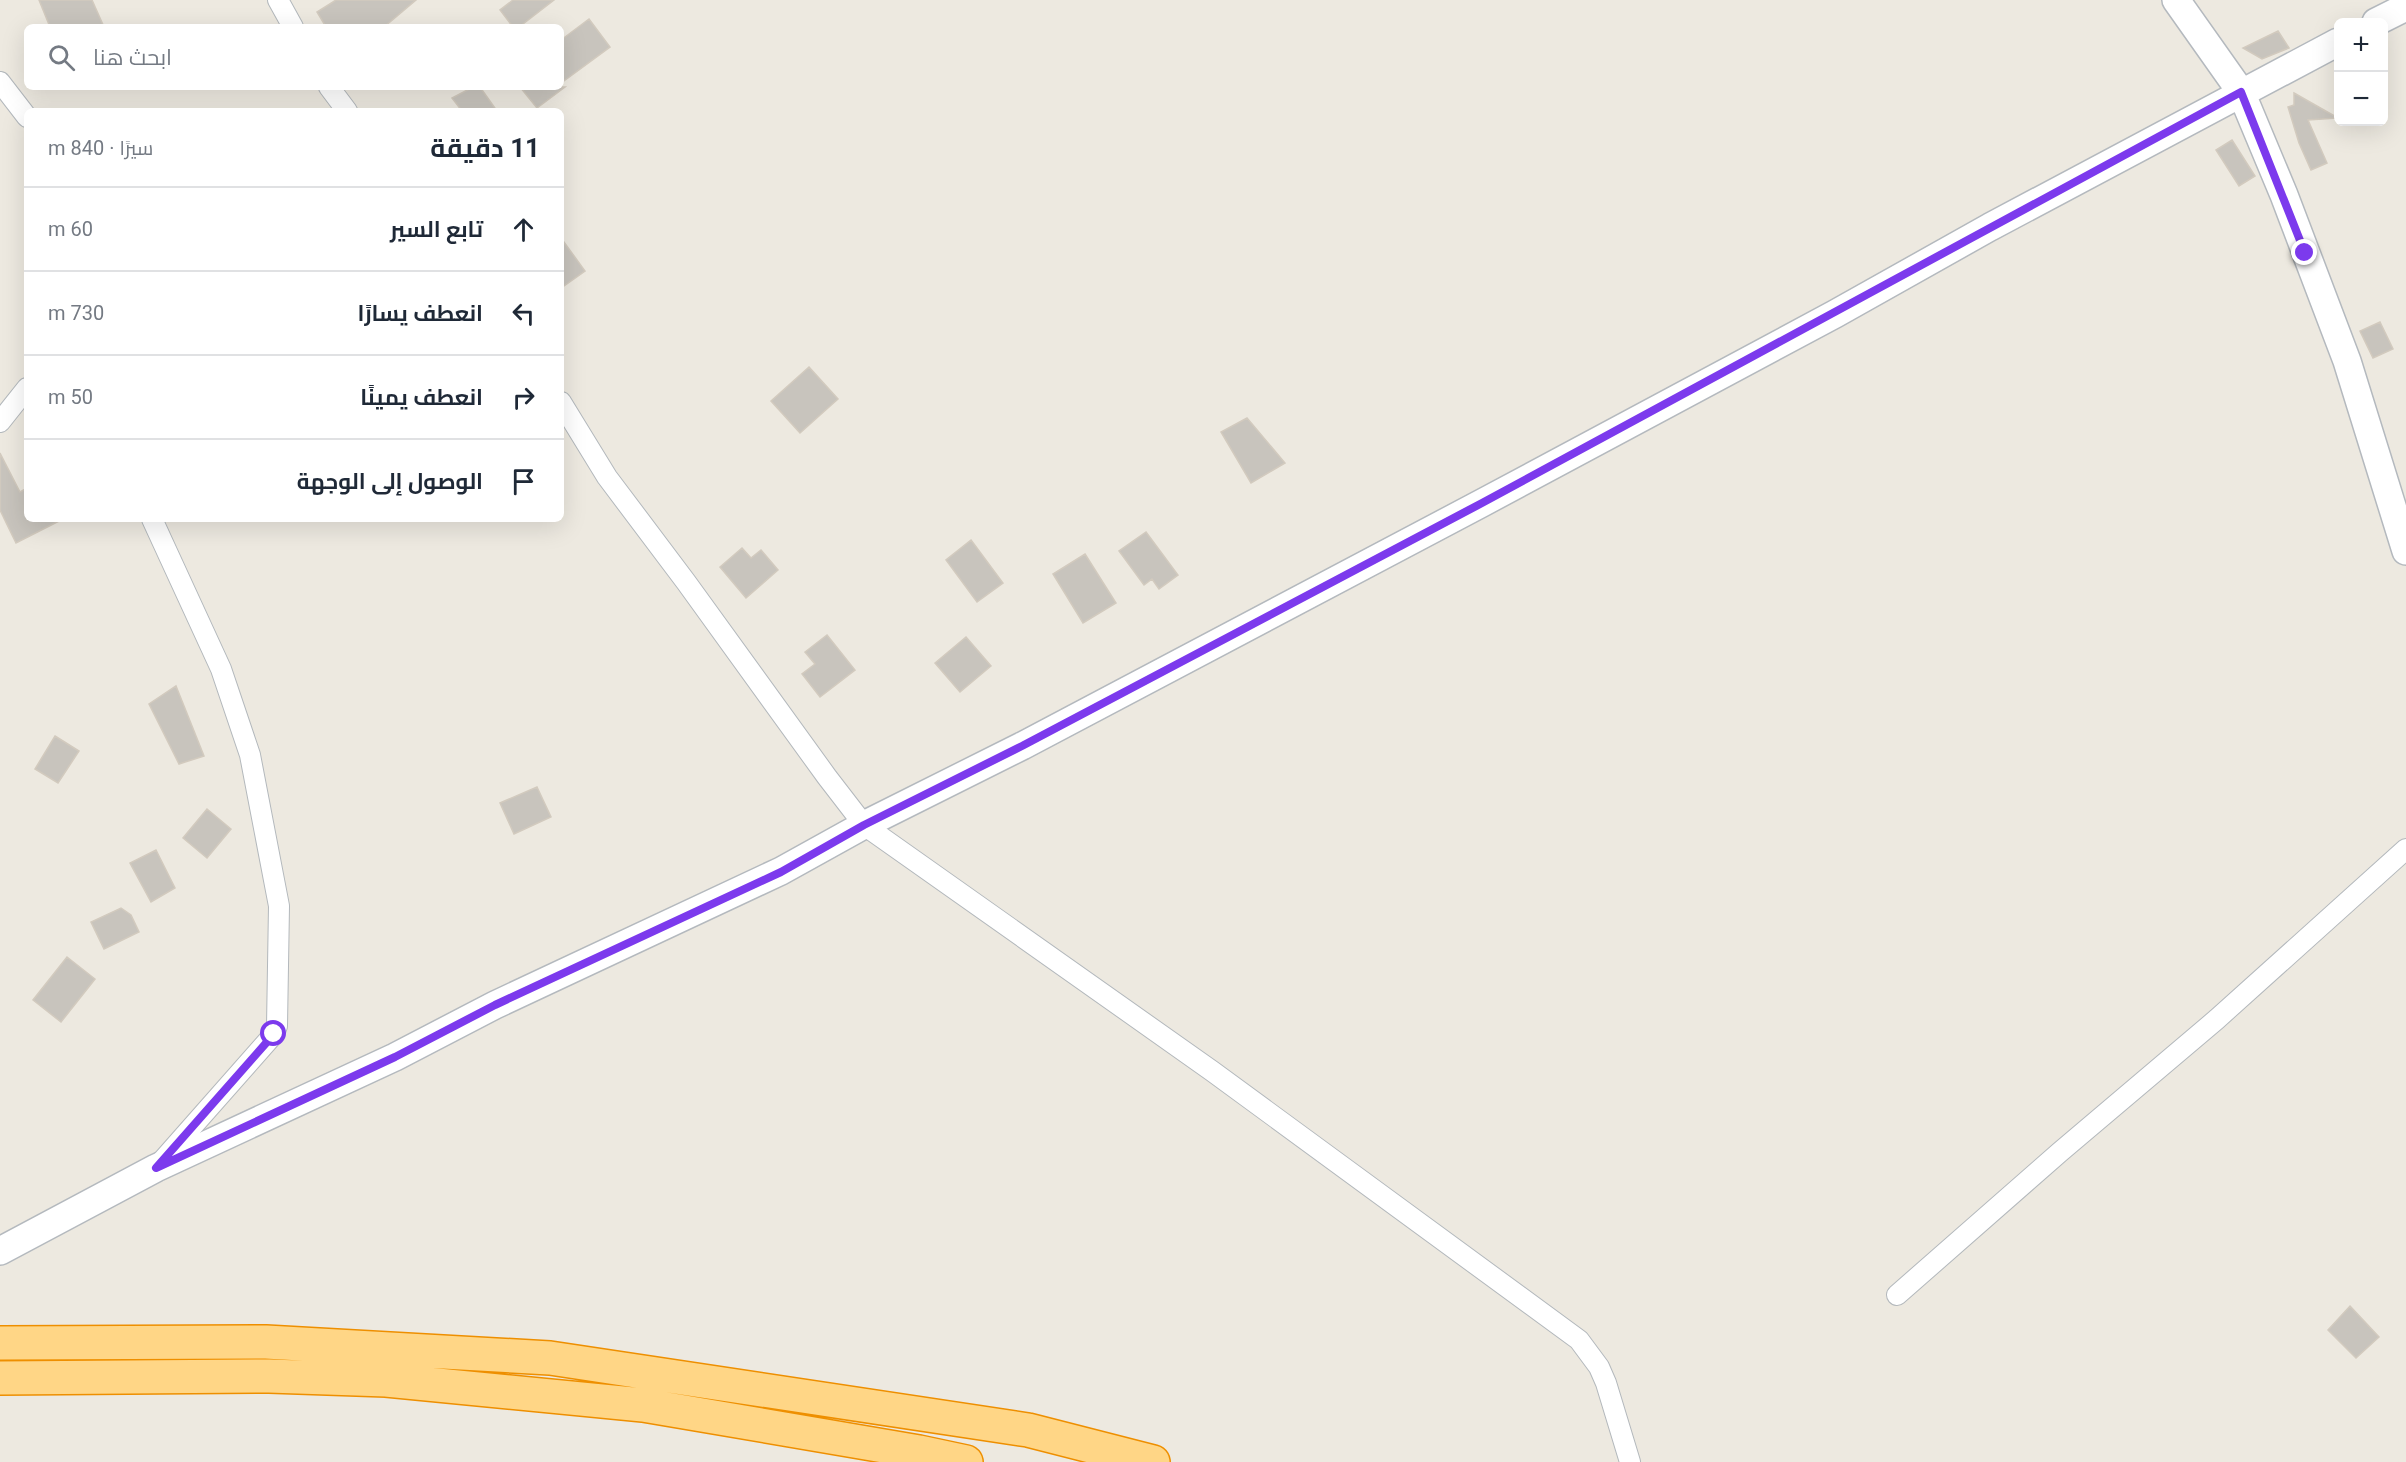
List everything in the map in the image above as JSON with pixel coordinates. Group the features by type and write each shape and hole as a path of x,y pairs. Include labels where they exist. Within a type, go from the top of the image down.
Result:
{"highway":[{"path":"0,1343 266,1342 550,1358 1028,1430 1153,1462"},
{"path":"0,1378 269,1376 386,1380 643,1405 966,1462"}],"street":[{"path":"278,0 291,24"},
{"path":"2176,0 2241,92 2284,195 2347,361 2406,551"},
{"path":"2384,18 2406,7"},
{"path":"0,1251 156,1168 395,1057 495,1005 781,872 864,825 1022,746 1472,508 2241,92 2334,44"},
{"path":"0,82 24,113"},
{"path":"332,90 344,108"},
{"path":"0,422 24,392"},
{"path":"564,407 607,477 864,825 1221,1078 1579,1340 1599,1367 1606,1383 1630,1462"},
{"path":"153,522 221,669 250,755 279,906 278,1026 274,1034 156,1168"},
{"path":"1897,1295 2060,1152 2217,1019 2406,849"}],"building":[{"path":"39,0 92,0 103,24 49,24"},
{"path":"336,0 416,0 388,24 324,24 317,12"},
{"path":"513,0 554,0 523,24 511,24 500,10"},
{"path":"589,19 610,47 564,81 564,38"},
{"path":"2278,31 2289,48 2262,59 2243,48"},
{"path":"467,90 482,90 495,108 460,108 452,98"},
{"path":"522,90 561,90 537,108"},
{"path":"2294,93 2334,116 2334,118 2308,120 2327,163 2311,170 2299,143 2288,107 2294,105"},
{"path":"2232,140 2255,176 2239,186 2216,150"},
{"path":"564,242 585,271 564,286"},
{"path":"2380,322 2393,349 2373,358 2360,331"},
{"path":"809,367 838,399 800,433 771,401"},
{"path":"1247,418 1285,463 1251,483 1221,432"},
{"path":"0,453 20,492 24,490 24,522 57,522 16,543 0,510"},
{"path":"1146,532 1178,575 1159,589 1152,579 1144,585 1119,551"},
{"path":"971,540 1003,583 977,602 946,560"},
{"path":"742,548 751,558 761,550 778,570 746,598 720,567"},
{"path":"1085,554 1116,603 1083,623 1053,574"},
{"path":"827,635 855,670 820,697 802,674 815,664 805,652"},
{"path":"966,637 991,666 960,692 935,663"},
{"path":"176,686 204,756 179,764 149,704"},
{"path":"55,736 79,751 58,783 35,769"},
{"path":"537,787 551,817 514,834 500,803"},
{"path":"207,809 231,829 207,858 183,838"},
{"path":"156,850 175,888 151,902 130,863"},
{"path":"121,908 131,915 139,932 104,949 91,922"},
{"path":"67,957 95,979 61,1022 33,1000"},
{"path":"2350,1306 2379,1337 2356,1358 2328,1330"}],"route":[{"path":"274,1034 156,1168 395,1057 495,1005 781,872 864,825 1022,746 1482,503 1835,314 1990,227 2241,92 2284,195 2305,253"}]}
